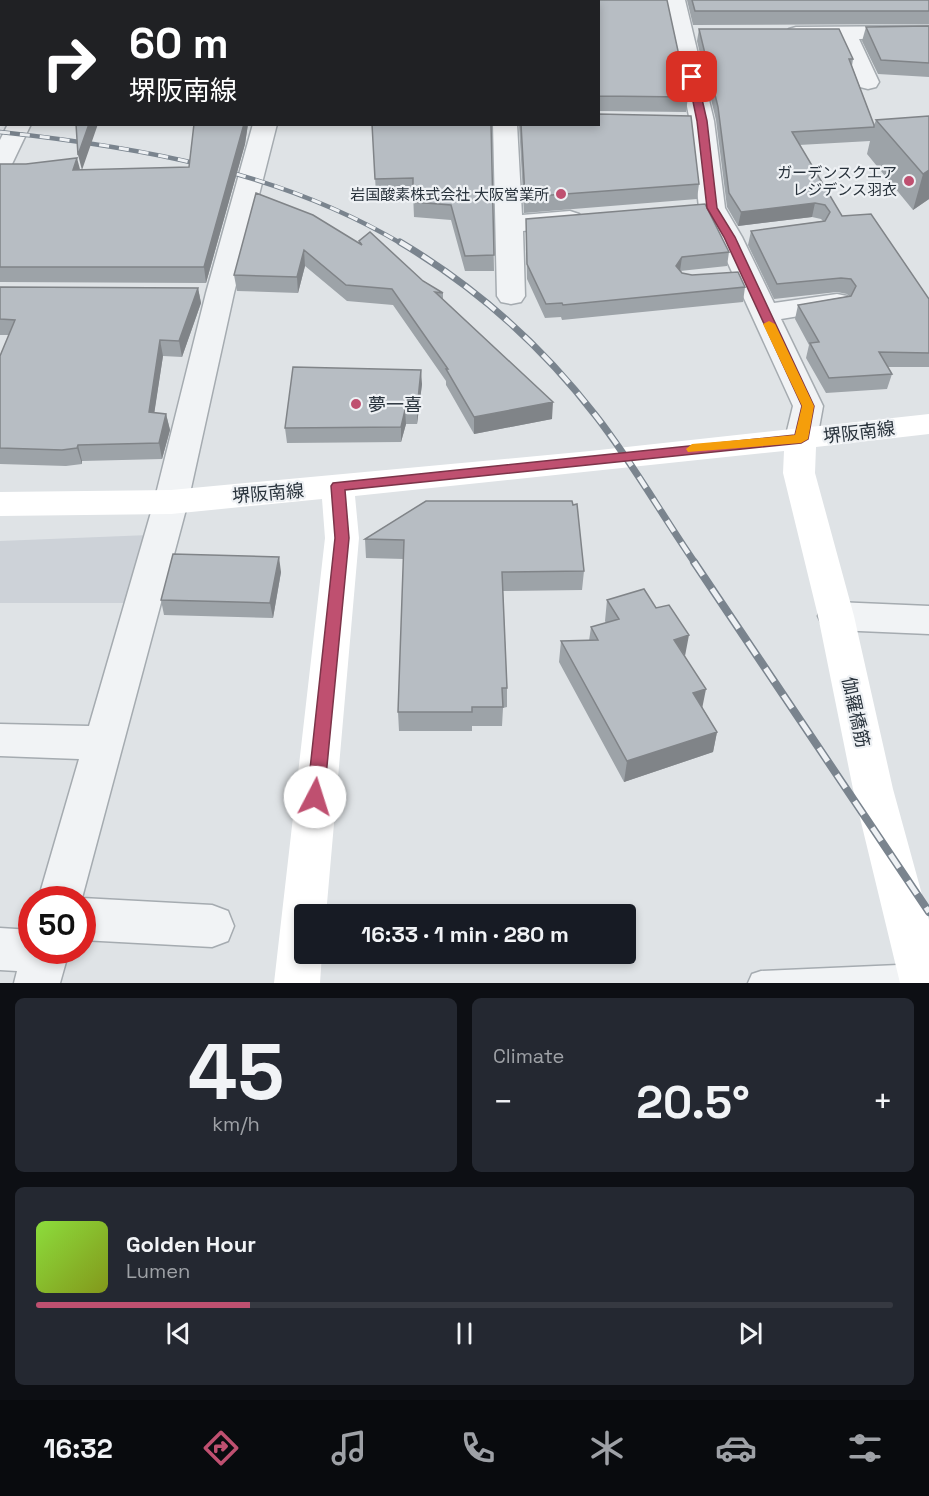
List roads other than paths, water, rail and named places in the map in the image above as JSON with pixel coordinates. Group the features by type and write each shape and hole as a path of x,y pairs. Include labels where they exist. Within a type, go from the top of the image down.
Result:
{"main road":[{"name":"堺阪南線","path":"0,504 171,502 801,439 929,424"},
{"name":"伽羅橋筋","path":"801,439 800,473 836,616 873,789 922,979"},
{"path":"297,983 342,538 337,486"}],"street":[{"path":"675,0 682,33 690,121 702,209 741,236 736,276 764,313 808,406 801,439"},
{"path":"682,33 706,33"},
{"path":"776,33 929,33"},
{"path":"846,33 868,82"},
{"path":"0,164 19,126"},
{"path":"64,886 171,502 209,293 264,126"},
{"path":"505,126 511,296"},
{"path":"510,224 590,218"},
{"path":"764,313 837,302"},
{"path":"836,616 929,620"},
{"path":"0,740 104,743"},
{"path":"96,921 212,926"},
{"path":"0,949 18,950"},
{"path":"37,983 42,964"}],"lane":[{"path":"760,983 922,979"}],"railway":[{"path":"0,132 156,155 258,180 355,219 402,244"},
{"path":"400,242 481,298 553,366 609,434 695,563"},
{"path":"694,562 929,912"}],"place":[{"name":"ガーデンスクエア レジデンス羽衣","path":"909,181"},
{"name":"岩国酸素株式会社 大阪営業所","path":"561,194"},
{"name":"夢一喜","path":"356,404"}]}
